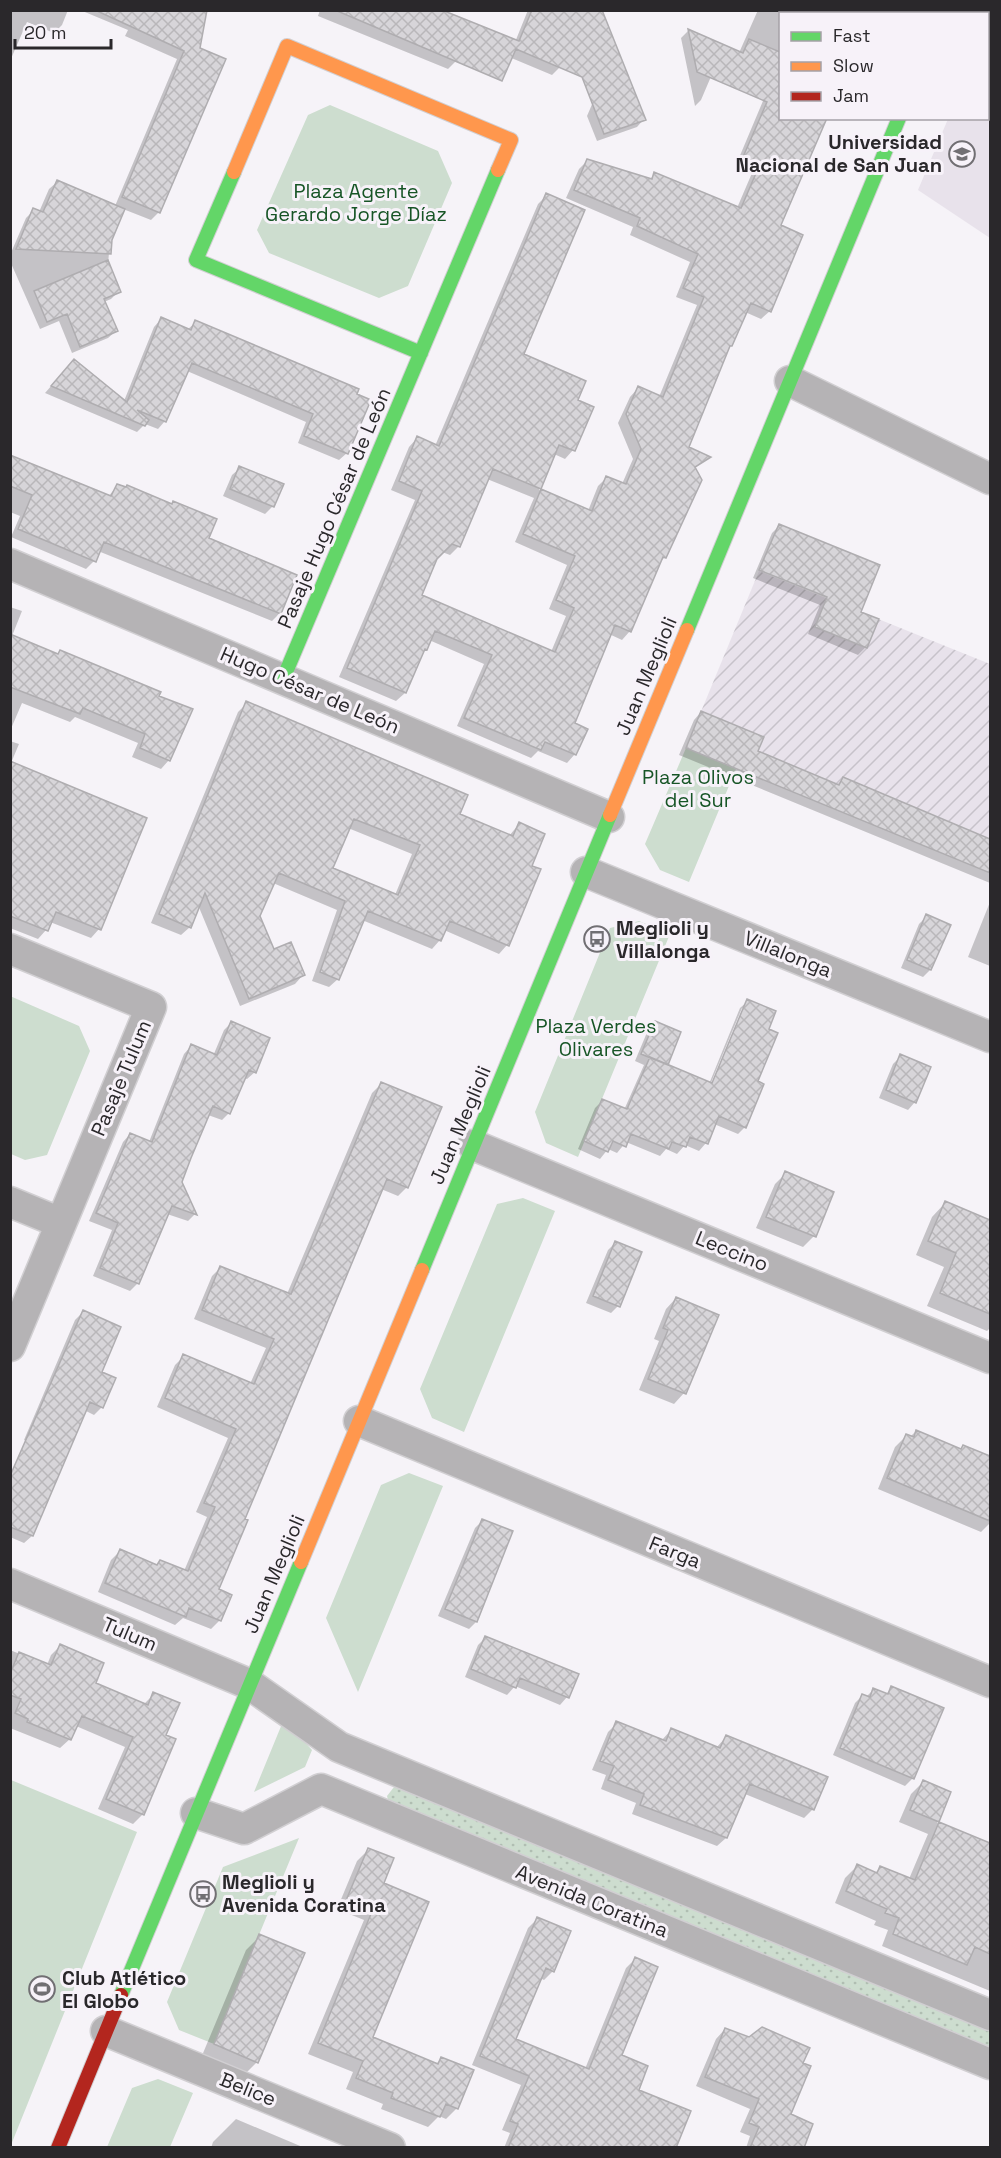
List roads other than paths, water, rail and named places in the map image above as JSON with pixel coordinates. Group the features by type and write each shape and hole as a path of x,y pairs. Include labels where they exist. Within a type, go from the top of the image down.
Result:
{"main road":[{"name":"Pasaje Hugo César de León","path":"283,679 421,353 511,140 287,45 196,260 421,353"},
{"name":"Juan Meglioli","path":"58,2148 898,120"}],"street":[{"path":"790,381 990,480"},
{"name":"Hugo César de León","path":"10,564 609,817"},
{"name":"Villalonga","path":"586,872 990,1037"},
{"name":"Pasaje Tulum","path":"10,949 151,1007 10,1346"},
{"name":"Leccino","path":"473,1144 990,1358"},
{"path":"10,1202 61,1223"},
{"name":"Farga","path":"359,1421 990,1682"},
{"name":"Tulum","path":"10,1584 249,1684"},
{"path":"249,1684 339,1747 990,2014"},
{"path":"196,1813 244,1829 321,1789 339,1747"},
{"name":"Avenida Coratina","path":"321,1789 990,2064"},
{"name":"Belice","path":"106,2031 390,2148"}],"place":[{"name":"Universidad Nacional de San Juan","path":"962,154"},
{"name":"Meglioli y Villalonga","path":"597,939"},
{"name":"Meglioli y Avenida Coratina","path":"203,1894"},
{"name":"Club Atlético El Globo","path":"42,1989"}],"park label":[{"name":"Plaza Agente Gerardo Jorge Díaz","path":"356,202"},
{"name":"Plaza Olivos del Sur","path":"698,788"},
{"name":"Plaza Verdes Olivares","path":"596,1038"}]}
